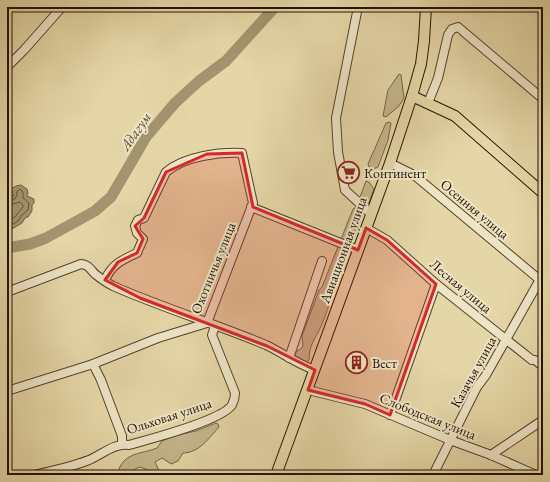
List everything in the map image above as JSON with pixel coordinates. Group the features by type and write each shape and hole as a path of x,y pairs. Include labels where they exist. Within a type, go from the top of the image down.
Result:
{"main road":[{"name":"Авиационная улица","path":"276,475 390,163 412,96 421,64 426,7"},
{"path":"412,96 456,116 543,193"}],"street":[{"path":"7,67 62,7"},
{"path":"358,7 336,118 338,152 345,190 371,214"},
{"path":"428,103 438,78 448,35 452,28 458,27 543,99"},
{"name":"Охотничья улица","path":"7,391 93,364 158,338 211,325 253,203 242,153 208,154 172,167 166,172 144,218 138,220 135,226 137,233 143,239 137,253 118,262 109,271 105,280"},
{"name":"Осенняя улица","path":"390,163 414,176 542,277"},
{"path":"251,206 358,250"},
{"name":"Лесная улица","path":"366,228 387,240 436,284 506,340 532,360 536,360 540,364"},
{"path":"289,358 322,261"},
{"path":"7,292 81,264 86,264 110,285 140,298 267,346 303,366 315,370"},
{"name":"Казачья улица","path":"433,475 477,387 486,375 542,277"},
{"path":"390,415 436,284"},
{"name":"Ольховая улица","path":"34,475 57,470 90,459 104,451 122,444 129,445 199,423 221,413 231,406 235,393 212,335 211,325"},
{"path":"93,364 101,380 122,436 122,444"},
{"name":"Слободская улица","path":"308,390 364,404 450,440 491,455 536,475"},
{"path":"491,455 543,420"}],"highlighted area":[{"path":"242,153 253,207 358,250 366,228 387,240 436,284 390,415 365,404 308,390 315,370 267,346 140,298 105,280 118,262 137,253 143,239 135,226 144,218 166,172 207,154"}],"shaded area":[{"path":"399,74 401,75 404,98 399,106 386,117 383,116 388,90"},
{"path":"386,123 391,123 388,140 378,167 373,169 369,167 368,164"},
{"path":"366,181 369,182 374,189 369,203 367,204 363,203 360,197"},
{"path":"358,207 361,211 349,250 341,270 333,284 329,305 310,349 309,360 305,363 294,356 303,346 302,336 319,290 322,287 353,209"},
{"path":"216,423 219,427 199,448 183,453 178,461 171,464 162,458 155,462 161,475 150,475 146,469 139,467 127,474 119,469 122,463 130,456 157,448 162,441 173,436 196,431"}],"water":[{"path":"21,185 27,189 27,196 34,199 34,203 32,205 32,211 28,217 12,229 7,226 7,195 14,196 11,189"}],"waterway":[{"name":"Адагум","path":"7,248 30,244 46,238 95,211 111,197 146,137 175,103 199,81 226,61 275,7"}],"place":[{"name":"Континент","path":"348,173"},
{"name":"Вест","path":"356,363"}]}
